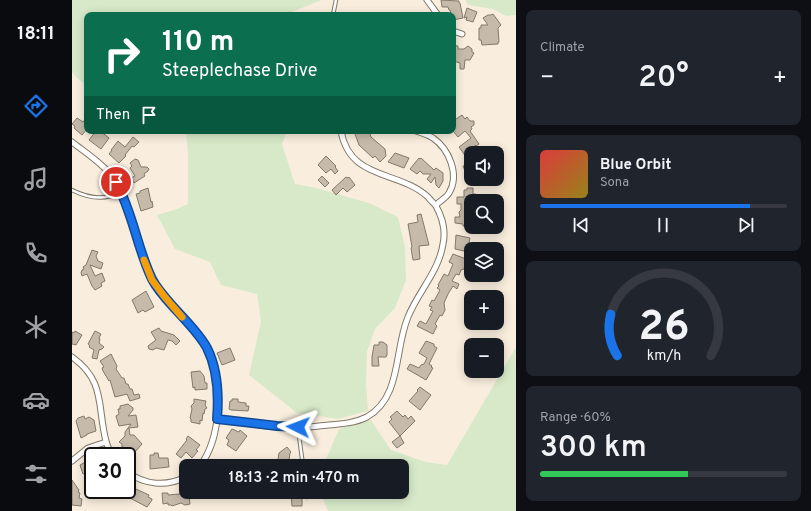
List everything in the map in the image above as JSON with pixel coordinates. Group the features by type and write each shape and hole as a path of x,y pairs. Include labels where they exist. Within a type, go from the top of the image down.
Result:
{"street":[{"path":"427,0 436,12"},
{"path":"456,32 462,34"},
{"path":"217,419 298,427 353,422 368,416 378,409 390,392 402,335 408,318 430,278 442,252 444,233 442,220 436,205 420,190 368,169 356,160 347,150 342,134"},
{"path":"423,134 434,139 444,148 450,159 453,173 453,184 446,196 436,205"},
{"path":"72,142 108,172 116,182 121,191 141,253 152,280 195,332 206,347 212,361 218,392 217,419 216,431 210,452 205,459"},
{"path":"72,357 86,368 94,382 100,401 106,442 108,447"},
{"path":"72,461 88,448 106,442"},
{"path":"136,478 161,484 179,479"}],"lane":[{"path":"334,12 336,0"},
{"path":"72,190 94,198 111,196 121,191"},
{"path":"298,427 301,459"}],"green space":[{"path":"72,0 322,0 292,12 84,12 84,84 72,72"},
{"path":"465,0 516,0 516,15 506,16 493,9 468,5"},
{"path":"186,134 286,134 282,144 295,184 316,188 369,203 398,217 405,247 406,280 395,308 375,329 367,352 366,384 368,411 338,419 297,413 249,375 261,321 257,294 221,285 210,262 175,249 157,215 188,204 188,156"},
{"path":"516,347 516,511 328,511 323,499 409,499 409,459 326,459 339,429 371,420 391,450 426,462 447,465 498,378 504,378 504,368"}],"building":[{"path":"441,0 459,1 463,18 456,19 456,12 450,12 448,7 442,7"},
{"path":"467,8 477,12 473,22 466,20 467,17 464,18"},
{"path":"493,14 501,25 498,28 499,42 498,44 482,45 481,40 479,40 479,28 481,28 481,25 488,25 483,18"},
{"path":"456,46 458,46 458,49 464,49 468,46 474,53 470,60 465,60 464,69 460,69 460,63 456,62"},
{"path":"462,115 465,119 467,117 470,121 474,121 474,125 471,127 472,129 470,131 479,144 476,146 464,146 464,154 459,147 471,138 465,131 458,137 456,134 456,119"},
{"path":"77,118 83,122 84,121 84,133 82,135 74,128 75,126 72,124"},
{"path":"94,134 104,134 109,138 101,149 89,140"},
{"path":"355,134 370,134 371,137 385,149 386,156 380,162 375,156 373,158 359,145"},
{"path":"133,137 139,142 134,147 132,146 125,155 126,156 119,163 109,154 111,150 118,141 125,147"},
{"path":"395,153 409,158 404,168 388,162"},
{"path":"326,156 336,166 335,167 338,171 335,174 331,169 326,173 318,165"},
{"path":"419,158 421,158 434,170 436,168 443,173 443,181 439,188 436,185 435,177 431,183 427,179 431,174 423,174 420,171 417,174 410,169"},
{"path":"135,159 138,160 141,167 147,167 149,169 144,174 145,176 134,183 131,178 135,176 130,168 132,166 130,163"},
{"path":"322,176 329,183 325,187 318,180"},
{"path":"346,177 349,177 355,185 347,192 343,188 336,195 332,190"},
{"path":"148,188 153,207 141,211 136,194"},
{"path":"467,188 473,188 473,194 464,194 464,190 467,190"},
{"path":"457,197 464,197 464,226 463,224 455,223 455,217 460,217 459,212 461,210 461,204 457,204"},
{"path":"421,214 429,245 419,246 420,259 413,260 408,224 418,222 417,215"},
{"path":"456,235 470,238 469,242 464,242 464,251 455,249"},
{"path":"92,250 98,252 96,256 98,261 103,263 101,269 90,265 95,276 102,273 105,281 101,283 102,286 95,290 87,274 82,276 81,273"},
{"path":"453,254 464,258 464,269 461,270 459,275 456,274 452,281 459,284 457,289 453,286 448,294 444,303 445,310 435,324 437,326 433,334 417,326 420,321 426,324 433,311 430,310 432,307 429,306 432,300 434,301 440,290 437,288 444,274 448,276 453,264 449,262"},
{"path":"146,291 154,307 145,312 143,310 138,313 132,300"},
{"path":"159,328 161,331 174,335 180,341 176,345 172,341 168,340 164,350 156,348 153,350 149,349 148,346 156,340 151,332"},
{"path":"75,331 82,335 76,345 72,344 72,332 74,333"},
{"path":"95,331 101,334 99,343 104,347 99,350 97,359 92,358 94,350 89,347 90,346 88,344"},
{"path":"426,341 434,344 437,348 429,364 433,368 426,380 407,369 410,364 419,368 424,364 427,358 419,353"},
{"path":"379,342 383,342 387,345 387,355 386,357 378,357 379,366 372,366 374,345 379,345"},
{"path":"230,348 235,360 222,365 217,353"},
{"path":"111,354 117,366 116,369 122,378 124,378 130,389 132,389 134,395 139,394 140,398 130,401 127,394 115,397 110,380 109,381 103,371 102,368 104,367 100,361"},
{"path":"200,371 204,376 205,383 207,383 207,389 195,390 195,387 193,388 191,372"},
{"path":"420,387 431,395 420,410 409,401"},
{"path":"194,399 206,401 205,405 207,408 205,409 204,414 203,413 200,424 191,422 190,418 192,409 191,406 194,403"},
{"path":"232,399 238,399 238,402 246,403 246,406 249,406 248,411 229,409 230,401 232,401"},
{"path":"128,404 133,408 133,410 128,416 136,415 138,427 129,428 130,435 134,435 142,444 136,451 136,447 122,447 122,444 119,442 125,436 125,432 131,424 119,426 116,416 119,414 118,409 120,409 120,406"},
{"path":"397,411 403,417 405,415 408,419 411,416 415,421 400,436 389,422 392,419 390,417"},
{"path":"84,416 85,419 89,417 94,420 96,431 81,438 76,421 78,418"},
{"path":"232,429 239,432 240,430 247,436 236,451 227,445 229,440 226,438"},
{"path":"188,436 200,445 196,450 198,451 192,458 186,452 181,458 176,454 187,440 186,439"},
{"path":"400,436 404,443 397,448 392,442"},
{"path":"287,447 291,452 289,459 278,459 279,453"},
{"path":"154,453 158,453 159,458 168,458 169,467 150,469 150,455 154,455"},
{"path":"84,463 83,474 80,465"},
{"path":"72,480 79,490 79,498 82,499 81,506 72,505"},
{"path":"136,489 149,495 148,497 152,499 147,507 132,499 136,499"},
{"path":"162,493 168,493 168,495 179,494 179,499 189,499 190,504 185,505 181,503 172,506 168,505 168,503 163,504"},
{"path":"292,499 302,499 302,506 292,506"}],"slow traffic":[{"path":"144,260 152,280 182,317"}],"route":[{"path":"116,182 126,204 141,253 152,280 195,332 206,347 212,361 218,392 217,419 294,428 298,427"}]}
